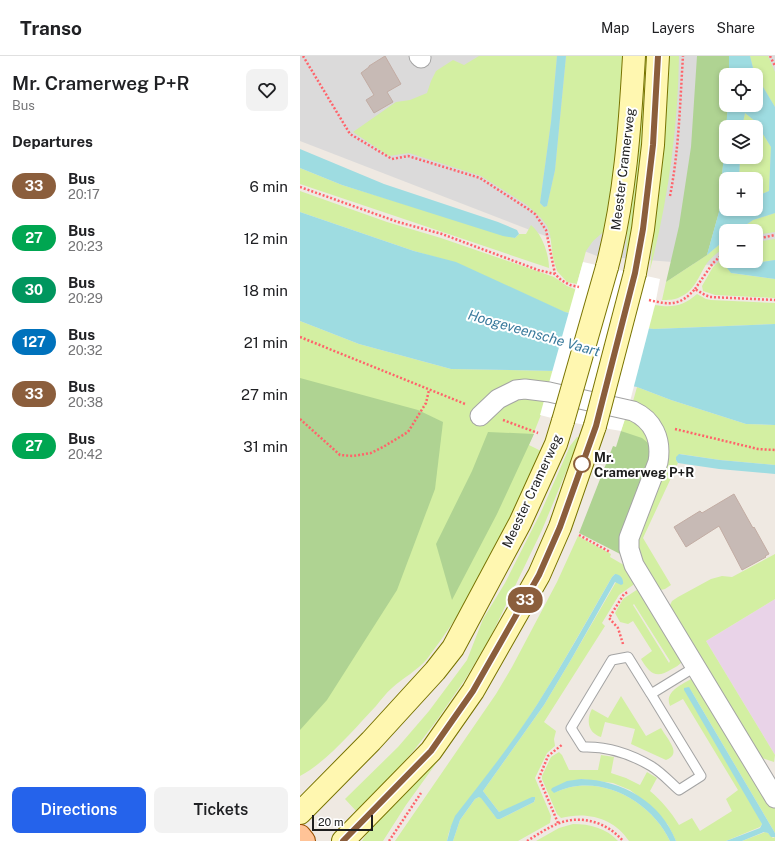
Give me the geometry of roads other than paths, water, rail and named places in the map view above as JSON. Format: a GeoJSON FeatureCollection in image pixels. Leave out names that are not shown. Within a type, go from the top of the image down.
{"type":"FeatureCollection","features":[{"type":"Feature","properties":{"kind":"main road","name":"Meester Cramerweg"},"geometry":{"type":"LineString","coordinates":[[300,813],[371,741],[453,648],[520,524],[556,444],[615,238],[626,171],[634,56]]}},
{"type":"Feature","properties":{"kind":"main road","name":"Meester Cramerweg"},"geometry":{"type":"LineString","coordinates":[[343,841],[431,751],[473,691],[539,575],[560,527],[596,426],[635,273],[643,229],[653,145],[658,56]]}},
{"type":"Feature","properties":{"kind":"main road"},"geometry":{"type":"LineString","coordinates":[[300,836],[304,841]]}},
{"type":"Feature","properties":{"kind":"street"},"geometry":{"type":"LineString","coordinates":[[482,414],[498,399],[516,390],[525,389],[549,392],[632,411],[640,414],[651,424],[658,440],[659,455],[658,462],[629,538],[629,549],[634,565],[775,798]]}},
{"type":"Feature","properties":{"kind":"lane"},"geometry":{"type":"LineString","coordinates":[[628,657],[651,694],[701,776],[679,790],[652,766],[622,752],[600,746],[582,747],[571,728],[612,660],[628,657]]}},
{"type":"Feature","properties":{"kind":"lane"},"geometry":{"type":"LineString","coordinates":[[651,694],[695,667]]}},
{"type":"Feature","properties":{"kind":"water"},"geometry":{"type":"Polygon","coordinates":[[[557,56],[566,56],[555,170],[547,206],[544,207],[540,203],[551,122],[557,56]]]}},
{"type":"Feature","properties":{"kind":"water"},"geometry":{"type":"Polygon","coordinates":[[[729,56],[750,56],[753,68],[729,68],[729,56]]]}},
{"type":"Feature","properties":{"kind":"water"},"geometry":{"type":"Polygon","coordinates":[[[763,87],[775,107],[775,213],[753,220],[747,224],[719,224],[719,245],[707,255],[719,212],[719,216],[763,216],[763,194],[769,191],[771,147],[763,134],[763,120],[754,120],[745,113],[744,120],[727,120],[727,112],[763,112],[763,87]]]}},
{"type":"Feature","properties":{"kind":"water"},"geometry":{"type":"Polygon","coordinates":[[[300,149],[384,184],[498,222],[517,230],[519,234],[515,238],[503,236],[342,185],[300,168],[300,149]]]}},
{"type":"Feature","properties":{"kind":"water"},"geometry":{"type":"Polygon","coordinates":[[[723,164],[740,164],[739,172],[722,172],[723,164]]]}},
{"type":"Feature","properties":{"kind":"water","name":"Hoogeveensche Vaart"},"geometry":{"type":"Polygon","coordinates":[[[300,212],[414,251],[456,262],[565,312],[636,327],[654,329],[775,324],[775,425],[746,424],[671,400],[637,387],[556,371],[451,369],[359,344],[300,321],[300,212]]]}},
{"type":"Feature","properties":{"kind":"water"},"geometry":{"type":"Polygon","coordinates":[[[775,260],[775,279],[731,273],[727,268],[763,268],[763,262],[775,260]]]}},
{"type":"Feature","properties":{"kind":"water"},"geometry":{"type":"Polygon","coordinates":[[[679,454],[720,460],[775,465],[775,474],[719,469],[678,463],[676,457],[679,454]]]}},
{"type":"Feature","properties":{"kind":"water"},"geometry":{"type":"Polygon","coordinates":[[[615,574],[621,577],[623,584],[621,585],[615,582],[544,705],[483,791],[499,812],[532,797],[535,797],[534,802],[500,819],[497,819],[479,797],[475,799],[460,820],[453,841],[447,841],[455,816],[498,760],[538,703],[615,574]]]}},
{"type":"Feature","properties":{"kind":"water"},"geometry":{"type":"Polygon","coordinates":[[[689,687],[775,833],[775,837],[771,837],[768,833],[764,832],[742,841],[726,841],[760,828],[762,824],[684,690],[684,688],[689,687]]]}},
{"type":"Feature","properties":{"kind":"water"},"geometry":{"type":"Polygon","coordinates":[[[581,779],[596,780],[611,784],[638,796],[661,815],[676,841],[670,841],[661,826],[650,813],[621,793],[588,785],[571,787],[554,793],[551,790],[552,788],[567,781],[581,779]]]}},
{"type":"Feature","properties":{"kind":"place","name":"Mr. Cramerweg P+R"},"geometry":{"type":"Point","coordinates":[582,464]}}]}
